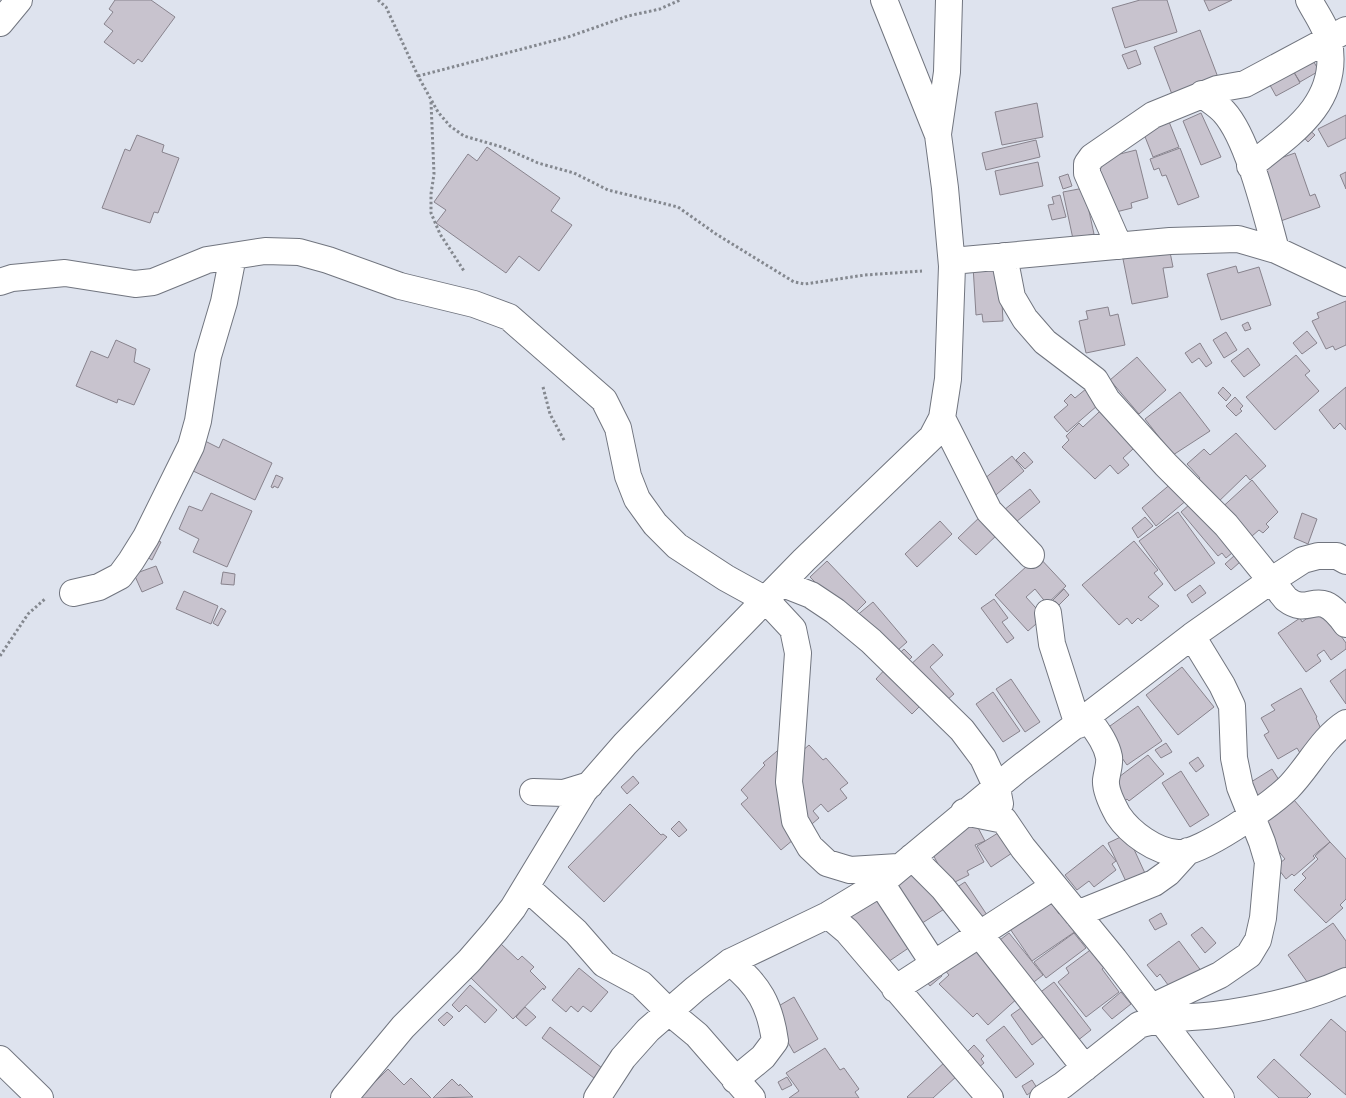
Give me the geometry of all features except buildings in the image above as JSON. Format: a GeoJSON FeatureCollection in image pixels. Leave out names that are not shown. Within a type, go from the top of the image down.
{"type":"FeatureCollection","features":[{"type":"Feature","properties":{"kind":"street"},"geometry":{"type":"LineString","coordinates":[[0,22],[19,0]]}},
{"type":"Feature","properties":{"kind":"street"},"geometry":{"type":"LineString","coordinates":[[344,1098],[403,1027],[469,961],[513,908],[558,830],[590,784],[625,744],[774,592],[932,437],[942,418],[948,379],[952,263],[946,188],[938,135],[884,0]]}},
{"type":"Feature","properties":{"kind":"street"},"geometry":{"type":"LineString","coordinates":[[938,135],[947,72],[949,0]]}},
{"type":"Feature","properties":{"kind":"street"},"geometry":{"type":"LineString","coordinates":[[1309,0],[1340,36]]}},
{"type":"Feature","properties":{"kind":"street"},"geometry":{"type":"LineString","coordinates":[[1119,246],[1087,173],[1087,164],[1092,157],[1153,115],[1202,94],[1245,84],[1340,36]]}},
{"type":"Feature","properties":{"kind":"street"},"geometry":{"type":"LineString","coordinates":[[1250,166],[1294,131],[1318,104],[1327,87],[1340,36]]}},
{"type":"Feature","properties":{"kind":"street"},"geometry":{"type":"LineString","coordinates":[[1202,94],[1223,111],[1234,126],[1250,166],[1276,250]]}},
{"type":"Feature","properties":{"kind":"street"},"geometry":{"type":"LineString","coordinates":[[952,263],[1004,256],[1170,241],[1238,239],[1276,250],[1346,283]]}},
{"type":"Feature","properties":{"kind":"street"},"geometry":{"type":"LineString","coordinates":[[0,282],[12,278],[65,273],[135,284],[153,282],[207,260],[265,251],[299,252],[328,260],[400,286],[474,304],[509,318],[604,400],[618,428],[628,476],[637,499],[655,524],[677,546],[726,578],[774,592],[811,595],[835,611],[871,641],[962,730],[983,758],[997,788],[1004,820],[1054,886],[1157,1014],[1220,1098]]}},
{"type":"Feature","properties":{"kind":"street"},"geometry":{"type":"LineString","coordinates":[[73,593],[99,587],[120,576],[146,537],[191,446],[198,421],[208,356],[224,302],[233,256]]}},
{"type":"Feature","properties":{"kind":"street"},"geometry":{"type":"LineString","coordinates":[[1004,256],[1012,297],[1024,319],[1045,342],[1096,380],[1107,400],[1166,465],[1226,525],[1270,582],[1293,604],[1301,606],[1325,603],[1332,607],[1346,624]]}},
{"type":"Feature","properties":{"kind":"street"},"geometry":{"type":"LineString","coordinates":[[942,418],[989,511],[1031,555]]}},
{"type":"Feature","properties":{"kind":"street"},"geometry":{"type":"LineString","coordinates":[[597,1098],[623,1058],[668,1011],[730,962],[828,915],[897,869],[1017,770],[1192,636],[1303,560],[1318,556],[1337,556],[1346,560]]}},
{"type":"Feature","properties":{"kind":"street"},"geometry":{"type":"LineString","coordinates":[[774,592],[793,629],[798,653],[789,782],[795,821],[810,847],[827,863],[850,870],[897,869],[943,888],[1085,1068]]}},
{"type":"Feature","properties":{"kind":"street"},"geometry":{"type":"LineString","coordinates":[[1048,613],[1052,644],[1082,721],[1106,747],[1109,760],[1107,788],[1118,814],[1127,827],[1140,837],[1165,850],[1178,853],[1188,851],[1253,817],[1289,787],[1331,736],[1346,723]]}},
{"type":"Feature","properties":{"kind":"street"},"geometry":{"type":"LineString","coordinates":[[1043,1098],[1085,1068],[1139,1025],[1150,1021],[1157,1014],[1232,968],[1249,955],[1258,940],[1268,862],[1253,817],[1240,787],[1234,758],[1232,706],[1222,685],[1192,636]]}},
{"type":"Feature","properties":{"kind":"street"},"geometry":{"type":"LineString","coordinates":[[533,792],[564,793],[590,784]]}},
{"type":"Feature","properties":{"kind":"street"},"geometry":{"type":"LineString","coordinates":[[964,812],[1004,820]]}},
{"type":"Feature","properties":{"kind":"street"},"geometry":{"type":"LineString","coordinates":[[1077,914],[1154,883],[1168,874],[1188,851]]}},
{"type":"Feature","properties":{"kind":"street"},"geometry":{"type":"LineString","coordinates":[[897,869],[934,964]]}},
{"type":"Feature","properties":{"kind":"street"},"geometry":{"type":"LineString","coordinates":[[895,989],[1054,886]]}},
{"type":"Feature","properties":{"kind":"street"},"geometry":{"type":"LineString","coordinates":[[526,887],[576,932],[604,964],[641,984],[668,1011],[697,1035],[743,1089],[775,1041],[767,1007],[758,988],[730,962]]}},
{"type":"Feature","properties":{"kind":"street"},"geometry":{"type":"LineString","coordinates":[[828,915],[847,931],[990,1098]]}},
{"type":"Feature","properties":{"kind":"street"},"geometry":{"type":"LineString","coordinates":[[1157,1014],[1255,1008],[1313,994],[1346,981]]}},
{"type":"Feature","properties":{"kind":"street"},"geometry":{"type":"LineString","coordinates":[[0,1060],[40,1098]]}},
{"type":"Feature","properties":{"kind":"path"},"geometry":{"type":"LineString","coordinates":[[378,0],[386,7],[418,76],[438,112],[450,126],[464,136],[502,147],[538,162],[574,172],[608,190],[678,207],[724,239],[794,282],[805,284],[865,275],[914,272],[952,263]]}},
{"type":"Feature","properties":{"kind":"path"},"geometry":{"type":"LineString","coordinates":[[418,76],[568,37],[628,16],[660,9],[680,0]]}},
{"type":"Feature","properties":{"kind":"path"},"geometry":{"type":"LineString","coordinates":[[0,656],[28,614],[40,602],[50,594],[73,593]]}}]}
